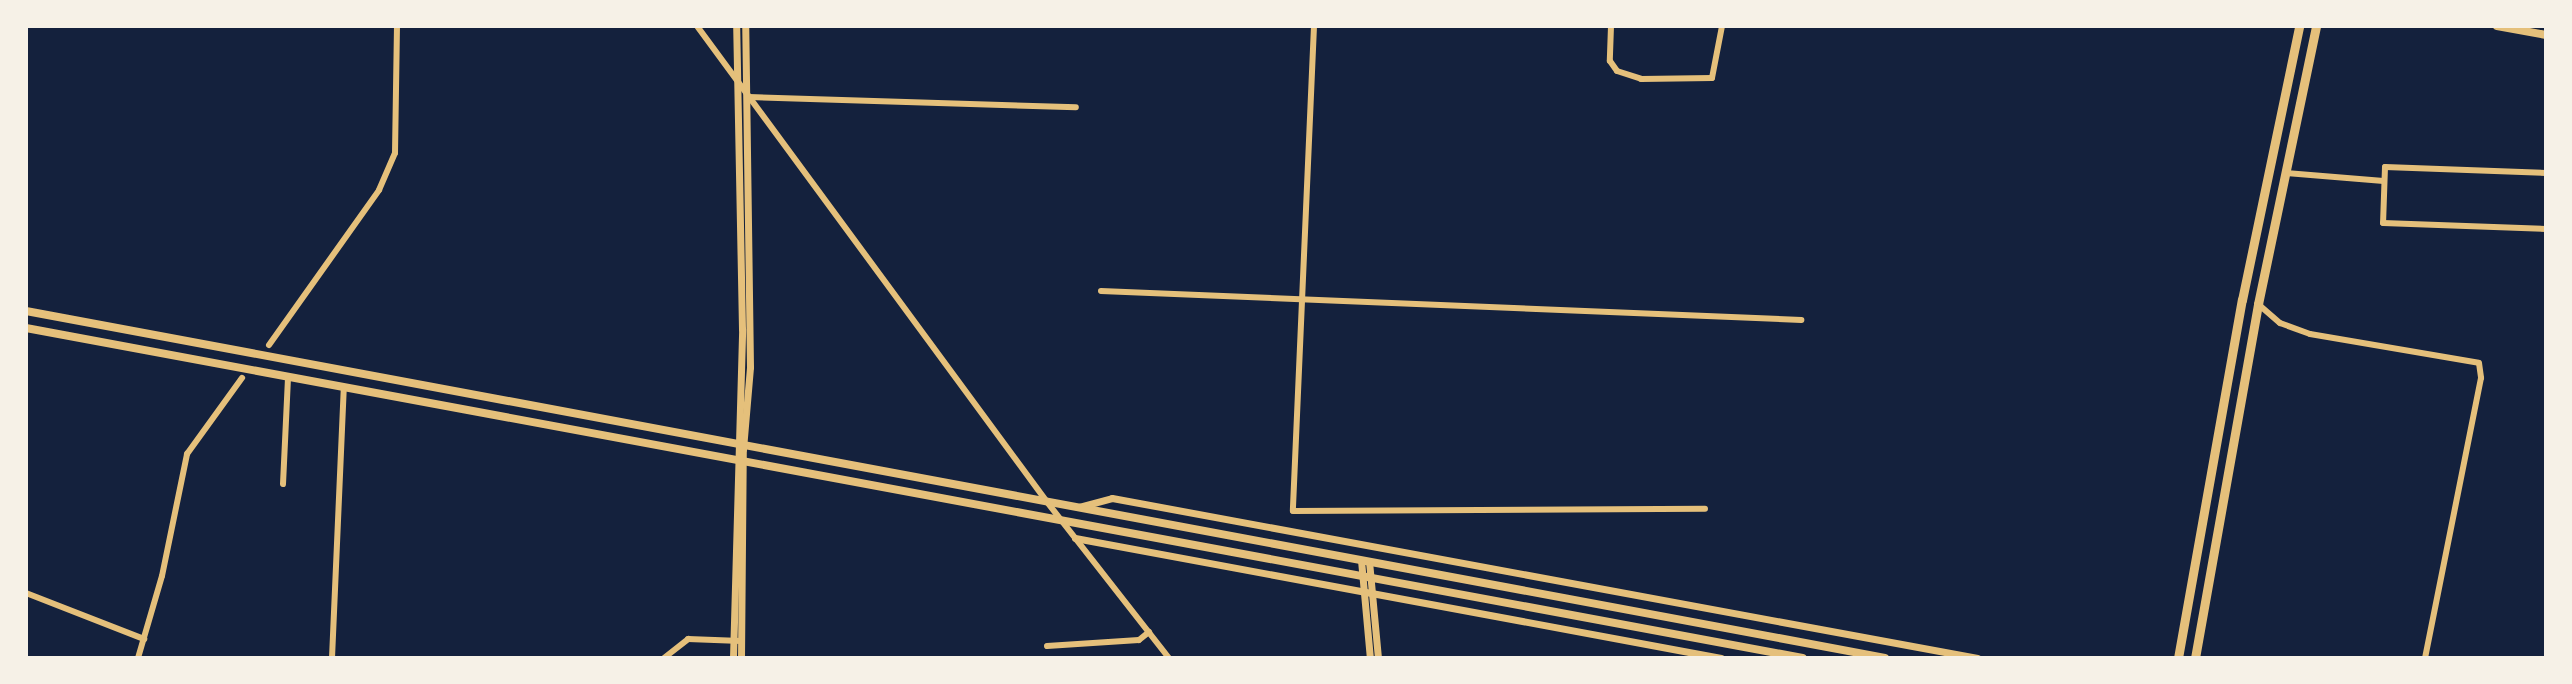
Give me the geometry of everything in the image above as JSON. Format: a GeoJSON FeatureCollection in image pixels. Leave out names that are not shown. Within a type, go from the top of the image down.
{"type":"FeatureCollection","features":[{"type":"Feature","properties":{"kind":"main road"},"geometry":{"type":"LineString","coordinates":[[2178,658],[2242,300],[2299,26]]}},
{"type":"Feature","properties":{"kind":"main road"},"geometry":{"type":"LineString","coordinates":[[2195,658],[2258,304],[2316,26]]}},
{"type":"Feature","properties":{"kind":"main road"},"geometry":{"type":"LineString","coordinates":[[2497,26],[2546,35]]}},
{"type":"Feature","properties":{"kind":"main road"},"geometry":{"type":"LineString","coordinates":[[26,311],[1885,658]]}},
{"type":"Feature","properties":{"kind":"main road"},"geometry":{"type":"LineString","coordinates":[[26,328],[1803,658]]}},
{"type":"Feature","properties":{"kind":"street"},"geometry":{"type":"LineString","coordinates":[[269,345],[379,190],[395,153],[397,26]]}},
{"type":"Feature","properties":{"kind":"street"},"geometry":{"type":"LineString","coordinates":[[697,26],[1047,502],[1169,658]]}},
{"type":"Feature","properties":{"kind":"street"},"geometry":{"type":"LineString","coordinates":[[733,658],[737,641],[742,329],[736,26]]}},
{"type":"Feature","properties":{"kind":"street"},"geometry":{"type":"LineString","coordinates":[[739,443],[750,342],[745,26]]}},
{"type":"Feature","properties":{"kind":"street"},"geometry":{"type":"LineString","coordinates":[[1314,26],[1293,511],[1705,509]]}},
{"type":"Feature","properties":{"kind":"street"},"geometry":{"type":"LineString","coordinates":[[1611,26],[1610,61],[1617,71],[1641,79],[1712,78],[1722,26]]}},
{"type":"Feature","properties":{"kind":"street"},"geometry":{"type":"LineString","coordinates":[[747,95],[1076,107]]}},
{"type":"Feature","properties":{"kind":"street"},"geometry":{"type":"LineString","coordinates":[[2546,173],[2385,167],[2383,223],[2546,229]]}},
{"type":"Feature","properties":{"kind":"street"},"geometry":{"type":"LineString","coordinates":[[2286,173],[2384,181]]}},
{"type":"Feature","properties":{"kind":"street"},"geometry":{"type":"LineString","coordinates":[[1101,291],[1801,320]]}},
{"type":"Feature","properties":{"kind":"street"},"geometry":{"type":"LineString","coordinates":[[2258,304],[2280,323],[2310,334],[2479,363],[2481,378],[2425,658]]}},
{"type":"Feature","properties":{"kind":"street"},"geometry":{"type":"LineString","coordinates":[[283,484],[288,377]]}},
{"type":"Feature","properties":{"kind":"street"},"geometry":{"type":"LineString","coordinates":[[138,658],[187,454],[242,378]]}},
{"type":"Feature","properties":{"kind":"street"},"geometry":{"type":"LineString","coordinates":[[332,658],[344,387]]}},
{"type":"Feature","properties":{"kind":"street"},"geometry":{"type":"LineString","coordinates":[[1077,507],[1112,498],[1977,658]]}},
{"type":"Feature","properties":{"kind":"street"},"geometry":{"type":"LineString","coordinates":[[1075,538],[1721,658]]}},
{"type":"Feature","properties":{"kind":"street"},"geometry":{"type":"LineString","coordinates":[[1365,561],[1378,658]]}},
{"type":"Feature","properties":{"kind":"street"},"geometry":{"type":"LineString","coordinates":[[26,593],[144,639]]}},
{"type":"Feature","properties":{"kind":"street"},"geometry":{"type":"LineString","coordinates":[[1368,593],[1370,658]]}},
{"type":"Feature","properties":{"kind":"street"},"geometry":{"type":"LineString","coordinates":[[1047,646],[1139,640],[1149,632]]}},
{"type":"Feature","properties":{"kind":"street"},"geometry":{"type":"LineString","coordinates":[[664,658],[688,639],[737,641]]}},
{"type":"Feature","properties":{"kind":"street"},"geometry":{"type":"LineString","coordinates":[[737,641],[741,658]]}}]}
